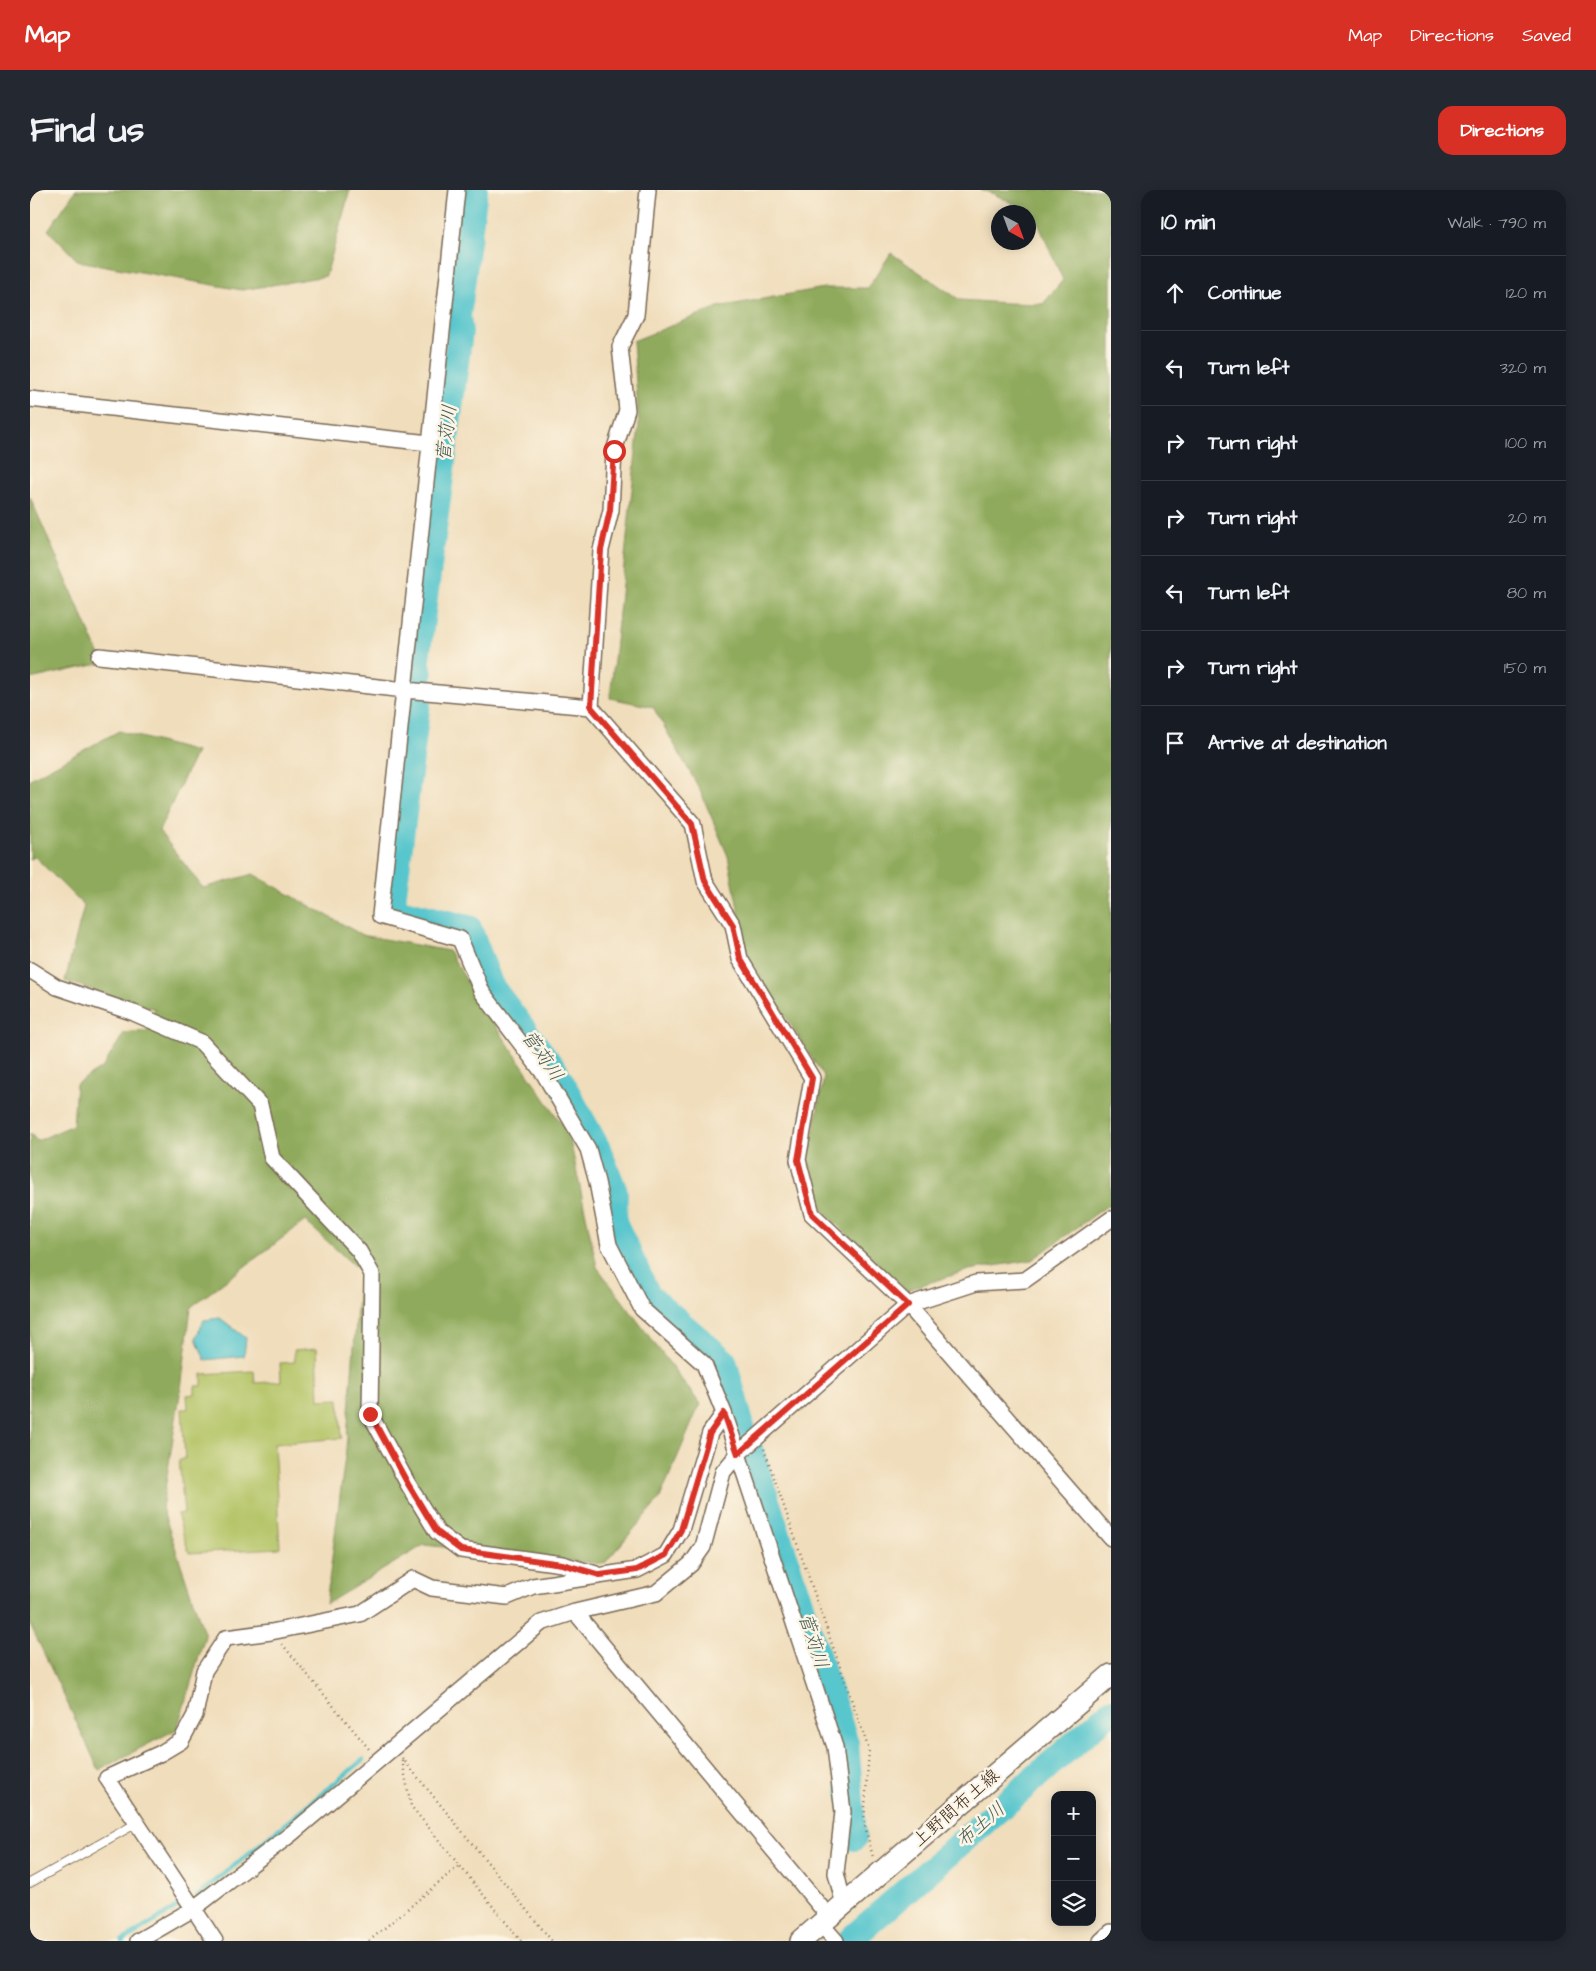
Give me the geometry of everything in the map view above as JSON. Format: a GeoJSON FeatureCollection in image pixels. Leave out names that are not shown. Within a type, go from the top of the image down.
{"type":"FeatureCollection","features":[{"type":"Feature","properties":{"kind":"main road","name":"上野間布土線"},"geometry":{"type":"LineString","coordinates":[[801,1941],[1111,1675]]}},
{"type":"Feature","properties":{"kind":"street"},"geometry":{"type":"LineString","coordinates":[[457,190],[380,916],[460,938],[482,992],[544,1074],[588,1149],[597,1182],[609,1246],[642,1309],[704,1364],[724,1413],[835,1747],[843,1812],[831,1915],[836,1941]]}},
{"type":"Feature","properties":{"kind":"street"},"geometry":{"type":"LineString","coordinates":[[591,707],[601,550],[610,510],[614,451],[627,410],[620,347],[636,315],[648,190]]}},
{"type":"Feature","properties":{"kind":"street"},"geometry":{"type":"LineString","coordinates":[[30,400],[429,443]]}},
{"type":"Feature","properties":{"kind":"street"},"geometry":{"type":"LineString","coordinates":[[99,656],[404,690],[591,707],[692,824],[705,881],[733,925],[740,958],[812,1078],[798,1160],[812,1214],[908,1305],[1111,1538]]}},
{"type":"Feature","properties":{"kind":"street"},"geometry":{"type":"LineString","coordinates":[[30,970],[56,986],[134,1013],[202,1042],[260,1105],[272,1158],[359,1251],[372,1274],[370,1414],[408,1484],[437,1532],[461,1550],[562,1564],[600,1575]]}},
{"type":"Feature","properties":{"kind":"street"},"geometry":{"type":"LineString","coordinates":[[138,1941],[193,1909],[291,1834],[378,1760],[397,1752],[541,1623],[575,1612],[656,1593],[691,1564],[702,1547],[723,1472],[738,1454],[908,1305],[976,1283],[1025,1280],[1111,1219]]}},
{"type":"Feature","properties":{"kind":"street"},"geometry":{"type":"LineString","coordinates":[[216,1941],[107,1778],[161,1753],[181,1741],[196,1716],[204,1671],[226,1638],[271,1632],[360,1614],[413,1579],[432,1588],[507,1597],[533,1586],[637,1570],[666,1555],[681,1530],[710,1433],[724,1413]]}},
{"type":"Feature","properties":{"kind":"street"},"geometry":{"type":"LineString","coordinates":[[575,1612],[831,1915]]}},
{"type":"Feature","properties":{"kind":"street"},"geometry":{"type":"LineString","coordinates":[[1101,1941],[1111,1932]]}},
{"type":"Feature","properties":{"kind":"lane"},"geometry":{"type":"LineString","coordinates":[[30,1883],[137,1823]]}},
{"type":"Feature","properties":{"kind":"path"},"geometry":{"type":"LineString","coordinates":[[759,1435],[869,1750],[864,1822],[878,1876]]}},
{"type":"Feature","properties":{"kind":"path"},"geometry":{"type":"LineString","coordinates":[[271,1632],[378,1760]]}},
{"type":"Feature","properties":{"kind":"path"},"geometry":{"type":"LineString","coordinates":[[397,1752],[411,1806],[522,1941]]}},
{"type":"Feature","properties":{"kind":"path"},"geometry":{"type":"LineString","coordinates":[[397,1752],[552,1941]]}},
{"type":"Feature","properties":{"kind":"path"},"geometry":{"type":"LineString","coordinates":[[368,1941],[460,1864]]}},
{"type":"Feature","properties":{"kind":"green space"},"geometry":{"type":"Polygon","coordinates":[[[76,190],[350,190],[326,276],[242,290],[78,261],[48,230],[76,190]]]}},
{"type":"Feature","properties":{"kind":"green space"},"geometry":{"type":"Polygon","coordinates":[[[981,190],[1111,190],[1111,1203],[1032,1260],[969,1270],[906,1290],[824,1212],[808,1160],[824,1077],[747,956],[728,856],[699,788],[653,707],[610,698],[639,424],[633,341],[718,307],[824,288],[868,288],[891,253],[960,300],[1043,304],[1063,280],[1036,219],[1036,205],[1016,205],[981,190]]]}},
{"type":"Feature","properties":{"kind":"green space"},"geometry":{"type":"Polygon","coordinates":[[[30,497],[103,663],[30,679],[30,497]]]}},
{"type":"Feature","properties":{"kind":"green space"},"geometry":{"type":"Polygon","coordinates":[[[119,731],[196,752],[159,831],[203,888],[253,874],[362,935],[449,951],[475,995],[569,1135],[597,1267],[700,1404],[659,1500],[604,1564],[424,1545],[326,1604],[346,1449],[360,1271],[305,1221],[191,1307],[182,1381],[162,1508],[205,1636],[177,1729],[99,1770],[30,1624],[30,1133],[37,1141],[73,1125],[76,1084],[103,1067],[124,1033],[149,1030],[155,1009],[65,981],[84,906],[35,857],[30,859],[30,779],[119,731]]]}},
{"type":"Feature","properties":{"kind":"green space"},"geometry":{"type":"Polygon","coordinates":[[[317,1348],[319,1400],[339,1399],[342,1438],[274,1444],[280,1548],[189,1553],[177,1514],[184,1513],[179,1460],[185,1459],[182,1409],[188,1409],[187,1395],[195,1394],[195,1386],[202,1386],[202,1374],[254,1371],[255,1383],[281,1381],[280,1363],[295,1362],[294,1350],[317,1348]]]}},
{"type":"Feature","properties":{"kind":"water"},"geometry":{"type":"Polygon","coordinates":[[[220,1318],[246,1338],[244,1356],[205,1360],[196,1338],[204,1320],[220,1318]]]}},
{"type":"Feature","properties":{"kind":"waterway","name":"菅苅川"},"geometry":{"type":"LineString","coordinates":[[420,676],[417,658],[460,332],[458,316],[475,190]]}},
{"type":"Feature","properties":{"kind":"waterway","name":"菅苅川"},"geometry":{"type":"LineString","coordinates":[[418,702],[392,909],[469,928],[491,986],[556,1072],[598,1149],[615,1192],[614,1222],[648,1295],[724,1361],[743,1431]]}},
{"type":"Feature","properties":{"kind":"waterway","name":"菅苅川"},"geometry":{"type":"LineString","coordinates":[[750,1449],[846,1743],[854,1838]]}},
{"type":"Feature","properties":{"kind":"waterway","name":"布土川"},"geometry":{"type":"LineString","coordinates":[[851,1939],[1111,1711]]}},
{"type":"Feature","properties":{"kind":"waterway"},"geometry":{"type":"LineString","coordinates":[[197,1896],[363,1760]]}},
{"type":"Feature","properties":{"kind":"waterway"},"geometry":{"type":"LineString","coordinates":[[122,1941],[181,1905]]}},
{"type":"Feature","properties":{"kind":"route"},"geometry":{"type":"LineString","coordinates":[[370,1414],[408,1484],[437,1532],[461,1550],[562,1564],[600,1575],[637,1570],[666,1555],[681,1530],[710,1433],[724,1413],[738,1454],[908,1305],[812,1214],[798,1160],[812,1078],[740,958],[733,925],[705,881],[692,824],[591,707],[601,550],[610,510],[614,451]]}}]}
